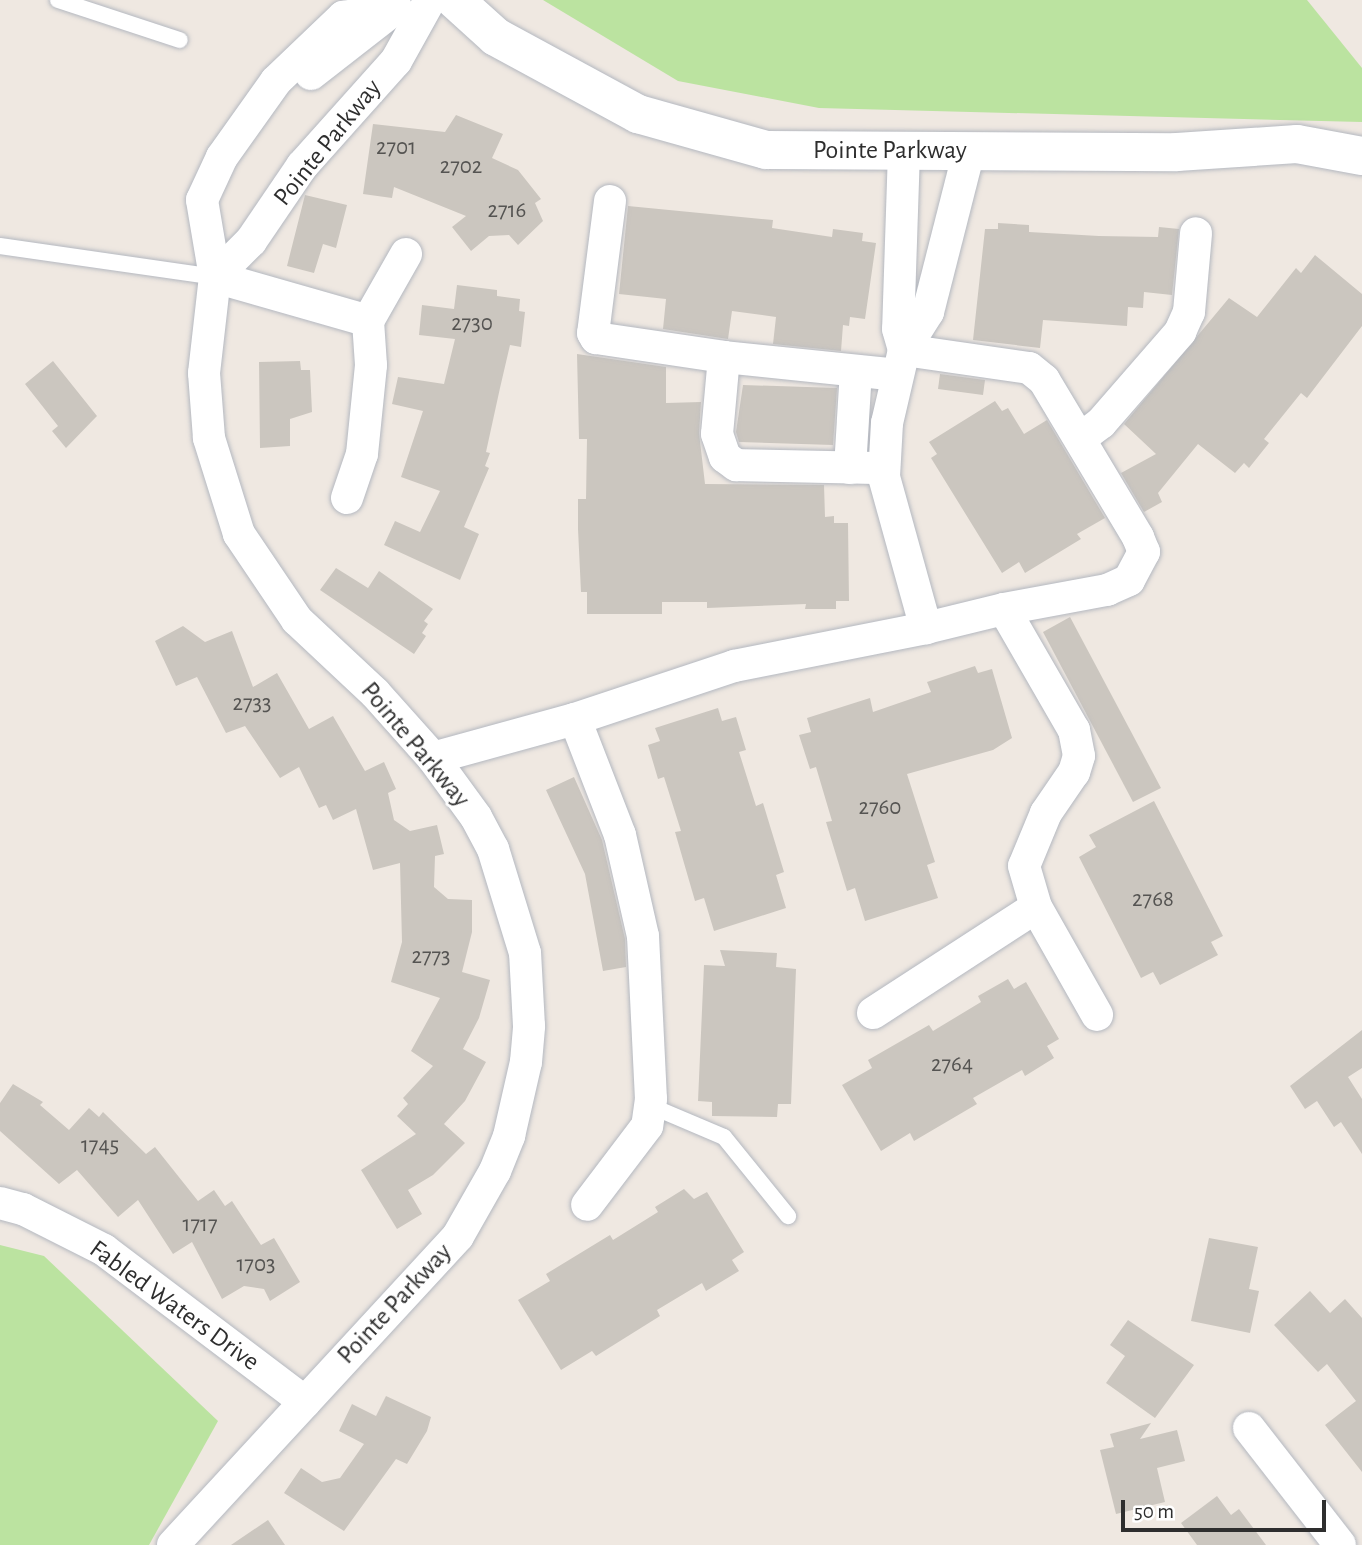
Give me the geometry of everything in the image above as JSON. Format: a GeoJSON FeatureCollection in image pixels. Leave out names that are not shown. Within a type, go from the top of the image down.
{"type":"FeatureCollection","features":[{"type":"Feature","properties":{"kind":"street","name":"Pointe Parkway"},"geometry":{"type":"LineString","coordinates":[[215,278],[251,242],[302,166],[396,61],[430,0]]}},
{"type":"Feature","properties":{"kind":"street","name":"Pointe Parkway"},"geometry":{"type":"LineString","coordinates":[[455,0],[496,37],[638,114],[766,150],[1177,152],[1297,144],[1362,156]]}},
{"type":"Feature","properties":{"kind":"street","name":"Pointe Parkway"},"geometry":{"type":"LineString","coordinates":[[173,1545],[458,1236],[495,1171],[519,1100],[529,1026],[517,918],[501,867],[476,817],[433,758],[375,693],[297,620],[239,534],[209,438],[204,373],[215,278],[202,200],[222,157],[325,60],[403,4]]}},
{"type":"Feature","properties":{"kind":"street"},"geometry":{"type":"LineString","coordinates":[[904,151],[898,329],[901,362],[884,468],[926,628]]}},
{"type":"Feature","properties":{"kind":"street"},"geometry":{"type":"LineString","coordinates":[[901,362],[919,333],[970,151]]}},
{"type":"Feature","properties":{"kind":"street"},"geometry":{"type":"LineString","coordinates":[[433,758],[575,719],[734,666],[1107,590],[1129,580],[1139,567],[1144,552],[1081,438],[1044,380],[1029,368],[901,362],[856,371],[724,357],[596,338],[593,333],[610,201]]}},
{"type":"Feature","properties":{"kind":"street"},"geometry":{"type":"LineString","coordinates":[[1081,438],[1101,423],[1180,332],[1189,312],[1196,233]]}},
{"type":"Feature","properties":{"kind":"street"},"geometry":{"type":"LineString","coordinates":[[346,499],[362,454],[371,365],[368,321],[405,254]]}},
{"type":"Feature","properties":{"kind":"street"},"geometry":{"type":"LineString","coordinates":[[900,266],[939,267]]}},
{"type":"Feature","properties":{"kind":"street"},"geometry":{"type":"LineString","coordinates":[[215,278],[368,321]]}},
{"type":"Feature","properties":{"kind":"street"},"geometry":{"type":"LineString","coordinates":[[724,357],[717,434],[725,457],[736,465],[884,468]]}},
{"type":"Feature","properties":{"kind":"street"},"geometry":{"type":"LineString","coordinates":[[850,468],[856,371]]}},
{"type":"Feature","properties":{"kind":"street"},"geometry":{"type":"LineString","coordinates":[[1004,609],[1074,730],[1079,756],[1074,772],[1045,813],[1024,866],[1036,907],[1097,1015]]}},
{"type":"Feature","properties":{"kind":"street"},"geometry":{"type":"LineString","coordinates":[[575,719],[620,835],[643,936],[651,1106],[648,1126],[587,1205]]}},
{"type":"Feature","properties":{"kind":"street"},"geometry":{"type":"LineString","coordinates":[[873,1013],[1036,907]]}},
{"type":"Feature","properties":{"kind":"street","name":"Fabled Waters Drive"},"geometry":{"type":"LineString","coordinates":[[0,1203],[23,1209],[104,1250],[305,1402]]}},
{"type":"Feature","properties":{"kind":"street"},"geometry":{"type":"LineString","coordinates":[[1249,1428],[1340,1545]]}},
{"type":"Feature","properties":{"kind":"lane"},"geometry":{"type":"LineString","coordinates":[[58,0],[180,40]]}},
{"type":"Feature","properties":{"kind":"lane"},"geometry":{"type":"LineString","coordinates":[[0,246],[215,278]]}},
{"type":"Feature","properties":{"kind":"lane"},"geometry":{"type":"LineString","coordinates":[[651,1106],[724,1137],[788,1216]]}},
{"type":"Feature","properties":{"kind":"green space"},"geometry":{"type":"Polygon","coordinates":[[[543,0],[1307,0],[1362,68],[1362,122],[819,108],[678,81],[543,0]]]}},
{"type":"Feature","properties":{"kind":"green space"},"geometry":{"type":"Polygon","coordinates":[[[0,1245],[44,1256],[218,1421],[149,1545],[0,1545],[0,1245]]]}},
{"type":"Feature","properties":{"kind":"building"},"geometry":{"type":"Polygon","coordinates":[[[456,115],[503,134],[492,158],[518,170],[541,199],[535,203],[543,221],[518,245],[509,235],[489,236],[471,251],[452,227],[466,216],[394,187],[392,198],[363,194],[373,124],[445,132],[456,115]]]}},
{"type":"Feature","properties":{"kind":"building"},"geometry":{"type":"Polygon","coordinates":[[[305,195],[347,205],[336,248],[323,244],[314,273],[287,266],[305,195]]]}},
{"type":"Feature","properties":{"kind":"building"},"geometry":{"type":"Polygon","coordinates":[[[628,206],[773,220],[772,228],[832,237],[833,229],[863,233],[862,241],[876,243],[865,319],[850,317],[849,326],[843,325],[841,351],[773,344],[776,317],[732,311],[728,339],[663,329],[666,299],[619,294],[628,206]]]}},
{"type":"Feature","properties":{"kind":"building"},"geometry":{"type":"Polygon","coordinates":[[[998,223],[1029,225],[1029,232],[1099,236],[1158,237],[1159,227],[1179,229],[1172,295],[1144,292],[1143,308],[1128,307],[1127,326],[1043,320],[1040,348],[973,340],[985,229],[998,229],[998,223]]]}},
{"type":"Feature","properties":{"kind":"building"},"geometry":{"type":"Polygon","coordinates":[[[1315,255],[1362,294],[1362,326],[1307,398],[1301,393],[1264,439],[1269,443],[1249,468],[1244,463],[1235,473],[1198,444],[1158,493],[1162,502],[1144,512],[1121,473],[1156,454],[1124,424],[1229,298],[1257,317],[1296,268],[1301,273],[1315,255]]]}},
{"type":"Feature","properties":{"kind":"building"},"geometry":{"type":"Polygon","coordinates":[[[457,285],[497,290],[497,296],[520,299],[519,311],[525,312],[521,347],[510,345],[500,388],[486,452],[490,453],[485,466],[489,468],[464,527],[479,534],[460,580],[384,545],[395,521],[420,532],[440,491],[401,477],[423,411],[392,404],[398,377],[444,384],[455,339],[419,335],[422,305],[454,309],[457,285]]]}},
{"type":"Feature","properties":{"kind":"building"},"geometry":{"type":"Polygon","coordinates":[[[577,354],[666,367],[666,403],[701,402],[699,433],[705,484],[824,485],[825,517],[834,516],[834,523],[848,523],[849,601],[836,601],[836,609],[805,609],[806,604],[707,608],[707,602],[662,602],[662,614],[587,614],[587,592],[581,592],[578,499],[586,499],[587,439],[579,439],[577,354]]]}},
{"type":"Feature","properties":{"kind":"building"},"geometry":{"type":"Polygon","coordinates":[[[53,361],[97,416],[66,448],[52,431],[58,426],[25,384],[53,361]]]}},
{"type":"Feature","properties":{"kind":"building"},"geometry":{"type":"Polygon","coordinates":[[[300,361],[301,370],[310,370],[312,412],[290,419],[290,446],[260,448],[259,362],[300,361]]]}},
{"type":"Feature","properties":{"kind":"building"},"geometry":{"type":"Polygon","coordinates":[[[940,374],[985,380],[983,395],[938,389],[940,374]]]}},
{"type":"Feature","properties":{"kind":"building"},"geometry":{"type":"Polygon","coordinates":[[[743,385],[837,388],[833,445],[739,442],[736,432],[743,385]]]}},
{"type":"Feature","properties":{"kind":"building"},"geometry":{"type":"Polygon","coordinates":[[[995,401],[1002,411],[1008,408],[1024,434],[1047,420],[1105,518],[1077,534],[1081,539],[1025,573],[1019,562],[1002,573],[931,458],[937,454],[929,442],[995,401]]]}},
{"type":"Feature","properties":{"kind":"building"},"geometry":{"type":"Polygon","coordinates":[[[336,568],[368,588],[379,571],[433,609],[424,621],[428,624],[422,633],[426,636],[414,654],[320,590],[336,568]]]}},
{"type":"Feature","properties":{"kind":"building"},"geometry":{"type":"Polygon","coordinates":[[[1070,617],[1161,788],[1133,802],[1043,632],[1070,617]]]}},
{"type":"Feature","properties":{"kind":"building"},"geometry":{"type":"Polygon","coordinates":[[[183,626],[205,642],[232,631],[253,687],[277,673],[309,729],[333,716],[365,771],[384,762],[396,789],[388,793],[394,820],[410,831],[437,825],[444,854],[435,856],[434,887],[448,899],[472,900],[472,932],[462,972],[490,980],[479,1018],[463,1049],[486,1062],[465,1101],[444,1124],[465,1143],[433,1175],[408,1190],[422,1214],[397,1229],[361,1170],[416,1134],[397,1116],[408,1104],[403,1098],[433,1066],[411,1051],[440,998],[391,982],[402,942],[400,863],[373,870],[356,809],[333,820],[326,805],[319,808],[299,767],[280,778],[245,726],[226,733],[197,677],[176,686],[155,641],[183,626]]]}},
{"type":"Feature","properties":{"kind":"building"},"geometry":{"type":"Polygon","coordinates":[[[975,666],[978,673],[992,669],[1012,738],[993,750],[907,774],[935,862],[927,865],[938,898],[865,921],[855,888],[847,891],[826,822],[832,821],[816,767],[810,769],[799,735],[811,732],[807,718],[870,698],[873,712],[931,692],[927,682],[975,666]]]}},
{"type":"Feature","properties":{"kind":"building"},"geometry":{"type":"Polygon","coordinates":[[[718,708],[722,721],[736,717],[746,750],[739,752],[756,806],[763,803],[784,872],[776,875],[786,908],[714,931],[704,898],[695,901],[675,832],[681,831],[664,777],[658,779],[648,745],[660,741],[655,728],[718,708]]]}},
{"type":"Feature","properties":{"kind":"building"},"geometry":{"type":"Polygon","coordinates":[[[574,777],[602,840],[625,939],[626,967],[603,971],[585,874],[546,790],[574,777]]]}},
{"type":"Feature","properties":{"kind":"building"},"geometry":{"type":"Polygon","coordinates":[[[1154,801],[1223,936],[1211,942],[1218,955],[1160,985],[1153,972],[1141,978],[1079,857],[1096,847],[1089,835],[1154,801]]]}},
{"type":"Feature","properties":{"kind":"building"},"geometry":{"type":"Polygon","coordinates":[[[720,950],[777,953],[776,967],[796,969],[791,1104],[778,1104],[777,1117],[712,1116],[712,1102],[698,1101],[704,965],[725,966],[720,950]]]}},
{"type":"Feature","properties":{"kind":"building"},"geometry":{"type":"Polygon","coordinates":[[[1008,979],[1014,989],[1026,982],[1059,1039],[1047,1046],[1054,1058],[1025,1076],[1022,1070],[973,1098],[977,1104],[914,1141],[910,1133],[881,1151],[842,1085],[872,1068],[868,1060],[929,1025],[933,1031],[981,1002],[978,996],[1008,979]]]}},
{"type":"Feature","properties":{"kind":"building"},"geometry":{"type":"Polygon","coordinates":[[[1362,1030],[1362,1068],[1348,1077],[1362,1099],[1362,1154],[1341,1122],[1334,1127],[1317,1101],[1305,1109],[1290,1086],[1362,1030]]]}},
{"type":"Feature","properties":{"kind":"building"},"geometry":{"type":"Polygon","coordinates":[[[13,1084],[43,1102],[40,1105],[69,1130],[89,1108],[99,1117],[103,1112],[146,1154],[155,1147],[198,1201],[214,1190],[225,1206],[232,1201],[261,1245],[274,1238],[300,1282],[270,1301],[264,1289],[244,1286],[222,1299],[192,1242],[173,1254],[138,1200],[118,1217],[77,1170],[59,1184],[0,1131],[0,1103],[13,1084]]]}},
{"type":"Feature","properties":{"kind":"building"},"geometry":{"type":"Polygon","coordinates":[[[684,1189],[694,1199],[707,1192],[744,1252],[732,1260],[739,1271],[706,1291],[702,1283],[657,1310],[660,1316],[596,1356],[592,1351],[561,1370],[518,1300],[550,1281],[546,1274],[610,1235],[613,1240],[658,1212],[655,1207],[684,1189]]]}},
{"type":"Feature","properties":{"kind":"building"},"geometry":{"type":"Polygon","coordinates":[[[1209,1238],[1258,1247],[1249,1289],[1259,1291],[1250,1333],[1191,1321],[1209,1238]]]}},
{"type":"Feature","properties":{"kind":"building"},"geometry":{"type":"Polygon","coordinates":[[[1310,1291],[1330,1313],[1345,1299],[1362,1318],[1362,1472],[1325,1425],[1356,1401],[1327,1364],[1318,1372],[1274,1325],[1310,1291]]]}},
{"type":"Feature","properties":{"kind":"building"},"geometry":{"type":"Polygon","coordinates":[[[1128,1320],[1194,1365],[1155,1418],[1106,1383],[1125,1356],[1110,1345],[1128,1320]]]}},
{"type":"Feature","properties":{"kind":"building"},"geometry":{"type":"Polygon","coordinates":[[[386,1396],[431,1417],[427,1431],[407,1464],[396,1459],[344,1531],[284,1493],[301,1468],[322,1482],[340,1478],[364,1444],[339,1431],[352,1404],[376,1416],[386,1396]]]}},
{"type":"Feature","properties":{"kind":"building"},"geometry":{"type":"Polygon","coordinates":[[[1151,1423],[1140,1439],[1177,1430],[1185,1461],[1157,1468],[1165,1502],[1116,1514],[1100,1450],[1114,1447],[1110,1434],[1151,1423]]]}},
{"type":"Feature","properties":{"kind":"building"},"geometry":{"type":"Polygon","coordinates":[[[1217,1496],[1231,1515],[1239,1509],[1266,1545],[1197,1545],[1181,1523],[1217,1496]]]}},
{"type":"Feature","properties":{"kind":"building"},"geometry":{"type":"Polygon","coordinates":[[[268,1520],[285,1545],[231,1545],[268,1520]]]}}]}
